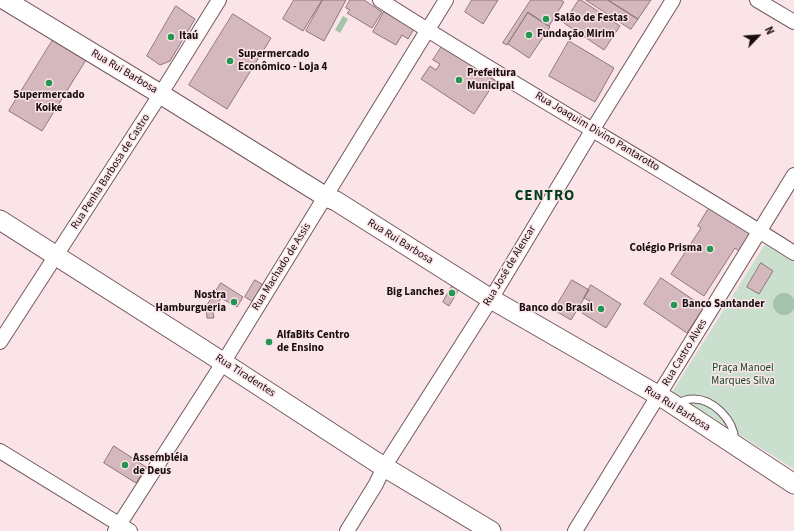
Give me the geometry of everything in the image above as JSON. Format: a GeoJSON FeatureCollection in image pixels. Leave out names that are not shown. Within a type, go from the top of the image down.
{"type":"FeatureCollection","features":[{"type":"Feature","properties":{"kind":"main road","name":"Rua Rui Barbosa"},"geometry":{"type":"LineString","coordinates":[[6,0],[336,202],[491,299],[666,401],[794,484]]}},
{"type":"Feature","properties":{"kind":"main road","name":"Rua Tiradentes"},"geometry":{"type":"LineString","coordinates":[[0,220],[57,255],[384,467],[491,531]]}},
{"type":"Feature","properties":{"kind":"street","name":"Rua Penha Barbosa de Castro"},"geometry":{"type":"LineString","coordinates":[[0,342],[160,95],[219,0]]}},
{"type":"Feature","properties":{"kind":"street","name":"Rua Joaquim Divino Pantarotto"},"geometry":{"type":"LineString","coordinates":[[380,0],[794,253]]}},
{"type":"Feature","properties":{"kind":"street","name":"Rua Machado de Assis"},"geometry":{"type":"LineString","coordinates":[[122,529],[446,0]]}},
{"type":"Feature","properties":{"kind":"street","name":"Rua José de Alencar"},"geometry":{"type":"LineString","coordinates":[[347,531],[376,484],[384,467],[491,299],[593,129],[673,0]]}},
{"type":"Feature","properties":{"kind":"street"},"geometry":{"type":"LineString","coordinates":[[757,0],[794,22]]}},
{"type":"Feature","properties":{"kind":"street","name":"Rua Castro Alves"},"geometry":{"type":"LineString","coordinates":[[575,531],[666,401],[759,231],[794,175]]}},
{"type":"Feature","properties":{"kind":"street"},"geometry":{"type":"LineString","coordinates":[[0,451],[122,529]]}},
{"type":"Feature","properties":{"kind":"green space","name":"Praça Manoel Marques Silva"},"geometry":{"type":"Polygon","coordinates":[[[767,241],[794,258],[794,469],[672,392],[767,241]]]}},
{"type":"Feature","properties":{"kind":"shaded area"},"geometry":{"type":"Polygon","coordinates":[[[343,16],[348,19],[340,33],[335,30],[343,16]]]}},
{"type":"Feature","properties":{"kind":"shaded area"},"geometry":{"type":"Polygon","coordinates":[[[784,293],[792,296],[795,304],[792,312],[784,315],[776,312],[773,304],[776,296],[784,293]]]}},
{"type":"Feature","properties":{"kind":"building"},"geometry":{"type":"Polygon","coordinates":[[[294,0],[322,0],[303,31],[283,19],[294,0]]]}},
{"type":"Feature","properties":{"kind":"building"},"geometry":{"type":"Polygon","coordinates":[[[323,0],[346,0],[324,41],[306,31],[323,0]]]}},
{"type":"Feature","properties":{"kind":"building"},"geometry":{"type":"Polygon","coordinates":[[[350,0],[364,0],[382,12],[372,28],[347,13],[350,10],[346,8],[350,0]]]}},
{"type":"Feature","properties":{"kind":"building"},"geometry":{"type":"Polygon","coordinates":[[[472,0],[498,0],[483,24],[465,12],[472,0]]]}},
{"type":"Feature","properties":{"kind":"building","name":"Salão de Festas"},"geometry":{"type":"Polygon","coordinates":[[[531,0],[561,0],[564,2],[549,26],[528,12],[507,45],[503,43],[531,0]]]}},
{"type":"Feature","properties":{"kind":"building"},"geometry":{"type":"Polygon","coordinates":[[[579,0],[620,26],[604,50],[564,23],[579,0]]]}},
{"type":"Feature","properties":{"kind":"building"},"geometry":{"type":"Polygon","coordinates":[[[586,0],[608,0],[638,19],[631,29],[586,0]]]}},
{"type":"Feature","properties":{"kind":"building"},"geometry":{"type":"Polygon","coordinates":[[[608,0],[651,0],[638,19],[608,0]]]}},
{"type":"Feature","properties":{"kind":"building","name":"Itaú"},"geometry":{"type":"Polygon","coordinates":[[[176,6],[195,19],[170,61],[160,65],[147,56],[176,6]]]}},
{"type":"Feature","properties":{"kind":"building"},"geometry":{"type":"Polygon","coordinates":[[[384,12],[414,29],[408,39],[402,35],[396,45],[373,32],[384,12]]]}},
{"type":"Feature","properties":{"kind":"building","name":"Fundação Mirim"},"geometry":{"type":"Polygon","coordinates":[[[528,13],[550,27],[529,58],[508,44],[528,13]]]}},
{"type":"Feature","properties":{"kind":"building","name":"Supermercado Econômico - Loja 4"},"geometry":{"type":"Polygon","coordinates":[[[233,14],[271,38],[227,109],[189,85],[233,14]]]}},
{"type":"Feature","properties":{"kind":"building","name":"Supermercado Koike"},"geometry":{"type":"Polygon","coordinates":[[[56,35],[89,55],[42,131],[9,111],[56,35]]]}},
{"type":"Feature","properties":{"kind":"building"},"geometry":{"type":"Polygon","coordinates":[[[569,41],[614,68],[595,102],[549,76],[569,41]]]}},
{"type":"Feature","properties":{"kind":"building","name":"Prefeitura Municipal"},"geometry":{"type":"Polygon","coordinates":[[[443,45],[496,80],[474,114],[421,79],[430,66],[436,70],[440,64],[433,60],[443,45]]]}},
{"type":"Feature","properties":{"kind":"building","name":"Colégio Prisma"},"geometry":{"type":"Polygon","coordinates":[[[711,205],[752,232],[739,251],[735,248],[704,296],[671,274],[701,228],[698,226],[711,205]]]}},
{"type":"Feature","properties":{"kind":"building"},"geometry":{"type":"Polygon","coordinates":[[[761,263],[773,271],[759,294],[747,287],[761,263]]]}},
{"type":"Feature","properties":{"kind":"building","name":"Banco Santander"},"geometry":{"type":"Polygon","coordinates":[[[661,278],[704,307],[687,333],[644,304],[661,278]]]}},
{"type":"Feature","properties":{"kind":"building"},"geometry":{"type":"Polygon","coordinates":[[[255,280],[265,286],[255,303],[245,297],[255,280]]]}},
{"type":"Feature","properties":{"kind":"building"},"geometry":{"type":"Polygon","coordinates":[[[572,280],[589,290],[571,320],[554,310],[572,280]]]}},
{"type":"Feature","properties":{"kind":"building","name":"Big Lanches"},"geometry":{"type":"Polygon","coordinates":[[[455,281],[462,284],[449,306],[443,302],[455,281]]]}},
{"type":"Feature","properties":{"kind":"building","name":"Nostra Hamburgueria"},"geometry":{"type":"Polygon","coordinates":[[[221,283],[243,297],[237,307],[221,298],[213,312],[214,318],[207,318],[206,307],[221,283]]]}},
{"type":"Feature","properties":{"kind":"building","name":"Banco do Brasil"},"geometry":{"type":"Polygon","coordinates":[[[591,285],[621,304],[606,328],[582,313],[590,301],[584,298],[591,285]]]}},
{"type":"Feature","properties":{"kind":"building","name":"Assembléia de Deus"},"geometry":{"type":"Polygon","coordinates":[[[114,446],[146,467],[136,483],[104,463],[114,446]]]}},
{"type":"Feature","properties":{"kind":"place","name":"Salão de Festas"},"geometry":{"type":"Point","coordinates":[546,19]}},
{"type":"Feature","properties":{"kind":"place","name":"Fundação Mirim"},"geometry":{"type":"Point","coordinates":[529,35]}},
{"type":"Feature","properties":{"kind":"place","name":"Itaú"},"geometry":{"type":"Point","coordinates":[171,37]}},
{"type":"Feature","properties":{"kind":"place","name":"Supermercado Econômico - Loja 4"},"geometry":{"type":"Point","coordinates":[230,61]}},
{"type":"Feature","properties":{"kind":"place","name":"Prefeitura Municipal"},"geometry":{"type":"Point","coordinates":[459,80]}},
{"type":"Feature","properties":{"kind":"place","name":"Supermercado Koike"},"geometry":{"type":"Point","coordinates":[49,83]}},
{"type":"Feature","properties":{"kind":"place","name":"Colégio Prisma"},"geometry":{"type":"Point","coordinates":[710,249]}},
{"type":"Feature","properties":{"kind":"place","name":"Big Lanches"},"geometry":{"type":"Point","coordinates":[452,293]}},
{"type":"Feature","properties":{"kind":"place","name":"Nostra Hamburgueria"},"geometry":{"type":"Point","coordinates":[234,302]}},
{"type":"Feature","properties":{"kind":"place","name":"Banco Santander"},"geometry":{"type":"Point","coordinates":[674,305]}},
{"type":"Feature","properties":{"kind":"place","name":"Banco do Brasil"},"geometry":{"type":"Point","coordinates":[601,309]}},
{"type":"Feature","properties":{"kind":"place","name":"AlfaBits Centro de Ensino"},"geometry":{"type":"Point","coordinates":[269,342]}},
{"type":"Feature","properties":{"kind":"place","name":"Assembléia de Deus"},"geometry":{"type":"Point","coordinates":[125,465]}},
{"type":"Feature","properties":{"kind":"district","name":"CENTRO"},"geometry":{"type":"Point","coordinates":[545,197]}}]}
